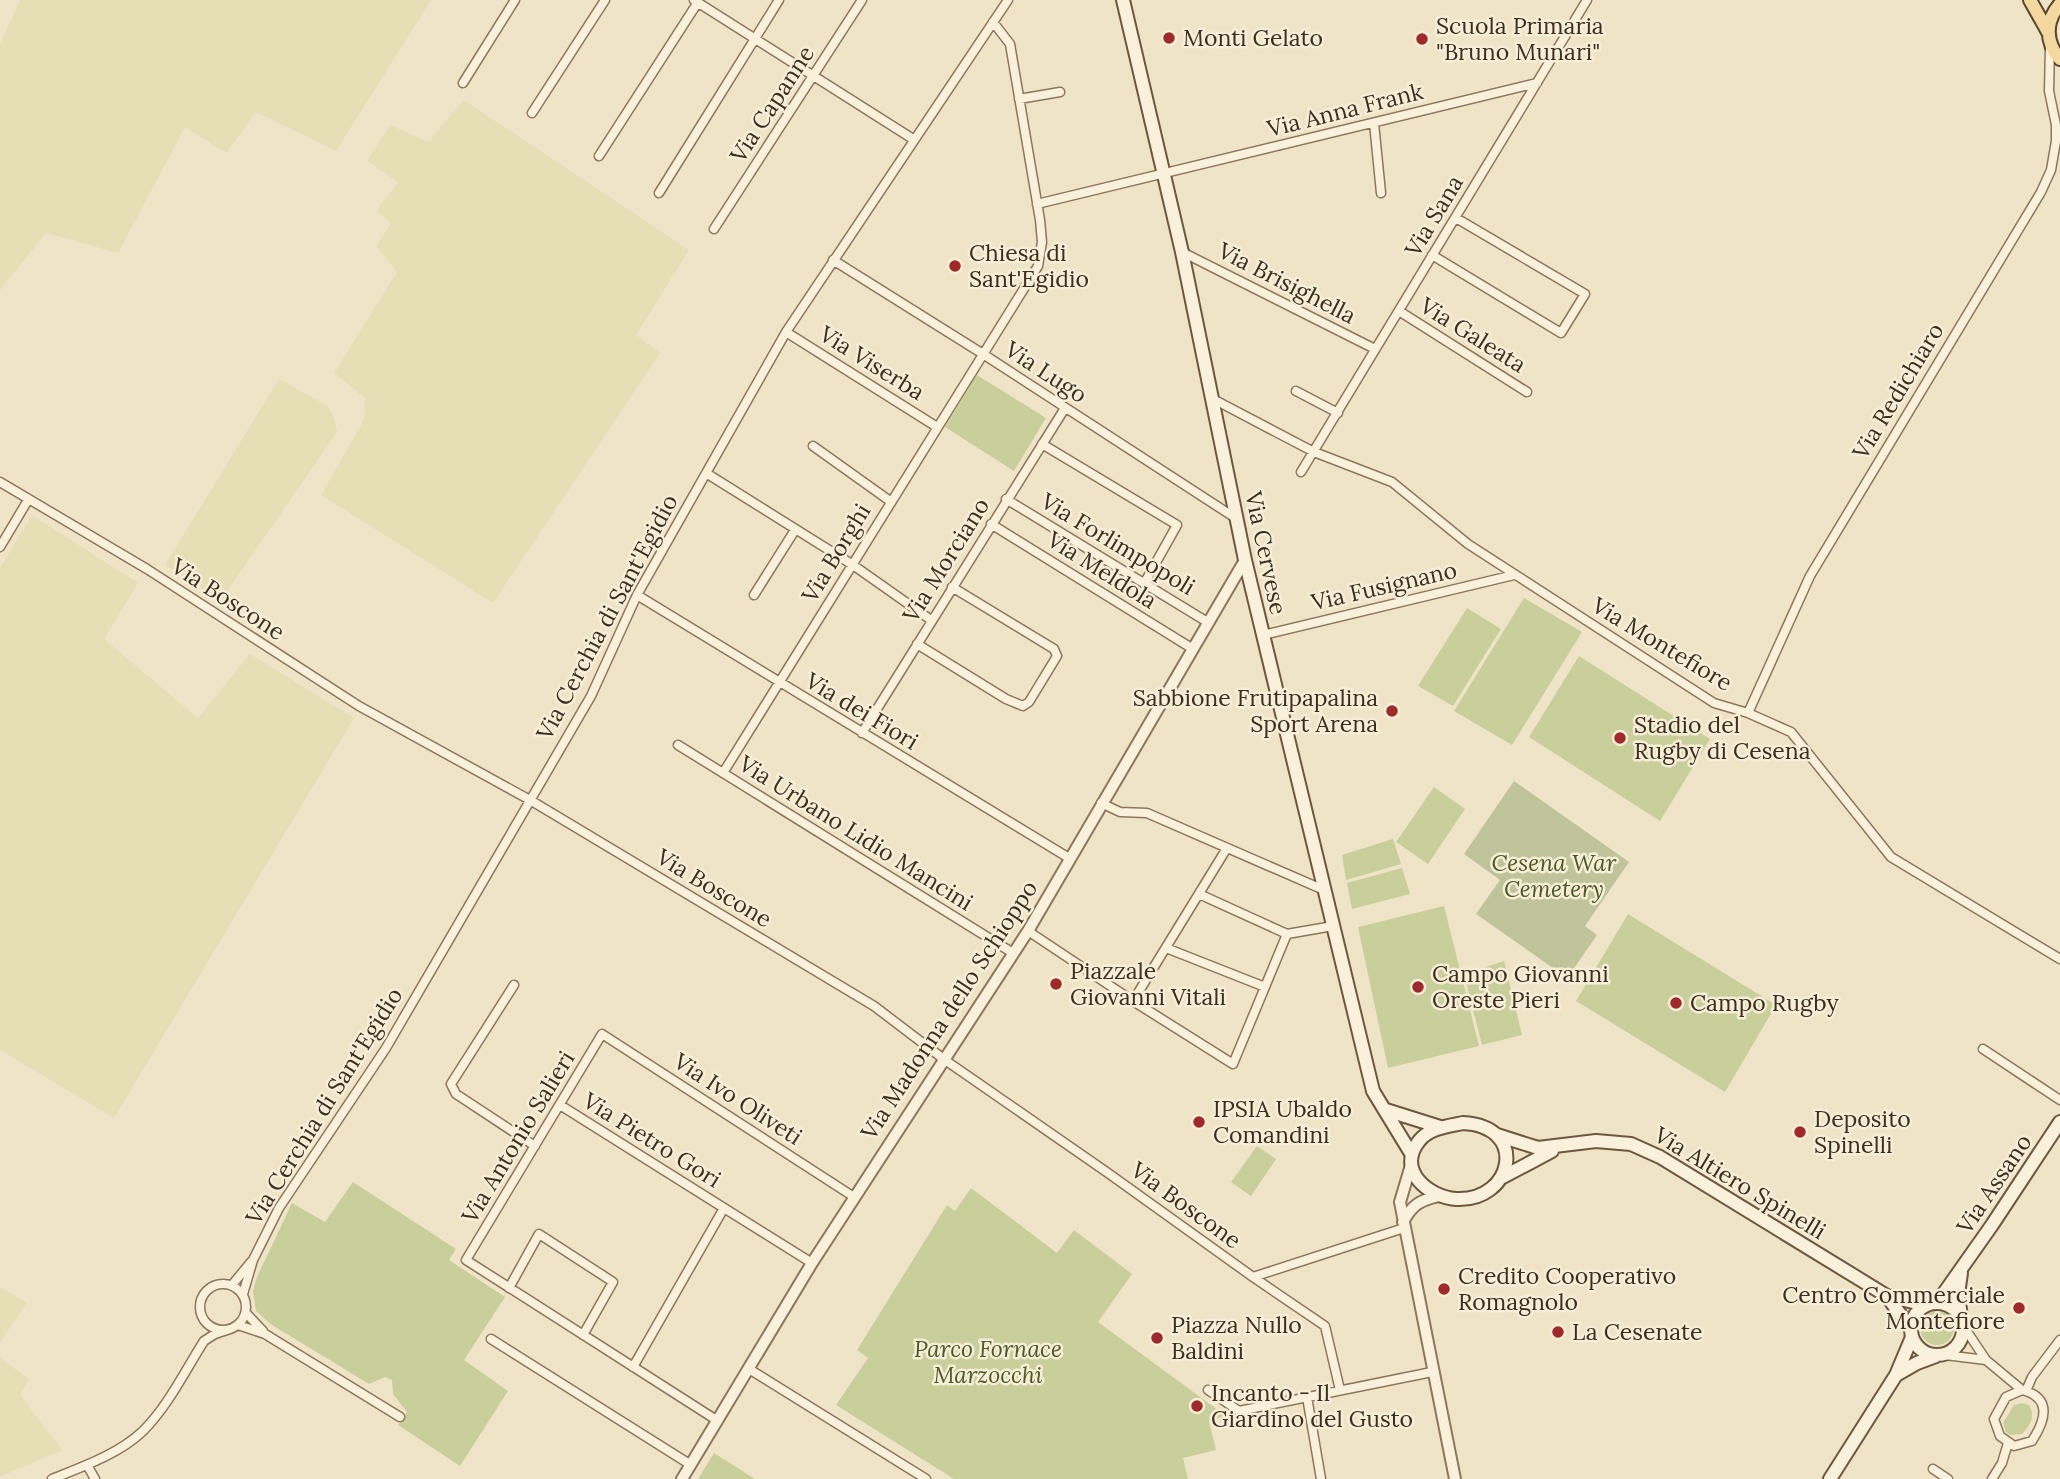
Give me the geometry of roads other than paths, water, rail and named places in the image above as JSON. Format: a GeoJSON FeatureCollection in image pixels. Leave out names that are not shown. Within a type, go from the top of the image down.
{"type":"FeatureCollection","features":[{"type":"Feature","properties":{"kind":"main road","name":"Via Cervese"},"geometry":{"type":"LineString","coordinates":[[1123,0],[1182,252],[1245,561],[1373,1091],[1412,1160]]}},
{"type":"Feature","properties":{"kind":"main road"},"geometry":{"type":"LineString","coordinates":[[2030,0],[2060,59]]}},
{"type":"Feature","properties":{"kind":"main road"},"geometry":{"type":"LineString","coordinates":[[2049,37],[2053,13],[2060,4]]}},
{"type":"Feature","properties":{"kind":"main road"},"geometry":{"type":"LineString","coordinates":[[1386,1110],[1440,1127],[1472,1124],[1497,1135],[1505,1146],[1508,1161],[1503,1177],[1496,1185],[1479,1195],[1459,1199],[1438,1196],[1419,1183],[1412,1160],[1419,1141],[1440,1127]]}},
{"type":"Feature","properties":{"kind":"main road","name":"Via Assano"},"geometry":{"type":"LineString","coordinates":[[1931,1304],[1962,1270],[2060,1122]]}},
{"type":"Feature","properties":{"kind":"main road","name":"Via Altiero Spinelli"},"geometry":{"type":"LineString","coordinates":[[1497,1135],[1538,1148],[1596,1141],[1631,1144],[1660,1157],[1887,1296],[1931,1304]]}},
{"type":"Feature","properties":{"kind":"main road","name":"Via Altiero Spinelli"},"geometry":{"type":"LineString","coordinates":[[1503,1177],[1561,1147]]}},
{"type":"Feature","properties":{"kind":"main road","name":"Via Assano"},"geometry":{"type":"LineString","coordinates":[[1962,1270],[1958,1294],[1962,1322]]}},
{"type":"Feature","properties":{"kind":"main road","name":"Via Altiero Spinelli"},"geometry":{"type":"LineString","coordinates":[[1887,1296],[1911,1332]]}},
{"type":"Feature","properties":{"kind":"main road"},"geometry":{"type":"LineString","coordinates":[[1830,1479],[1896,1375],[1915,1314],[1931,1304],[1951,1307],[1962,1322],[1961,1341],[1952,1352],[1917,1363],[1896,1375]]}},
{"type":"Feature","properties":{"kind":"main road"},"geometry":{"type":"LineString","coordinates":[[1911,1332],[1921,1350],[1941,1355]]}},
{"type":"Feature","properties":{"kind":"street"},"geometry":{"type":"LineString","coordinates":[[463,83],[515,0]]}},
{"type":"Feature","properties":{"kind":"street"},"geometry":{"type":"LineString","coordinates":[[532,113],[605,0]]}},
{"type":"Feature","properties":{"kind":"street"},"geometry":{"type":"LineString","coordinates":[[659,193],[779,0]]}},
{"type":"Feature","properties":{"kind":"street","name":"Via Capanne"},"geometry":{"type":"LineString","coordinates":[[714,229],[862,0]]}},
{"type":"Feature","properties":{"kind":"street","name":"Via Cerchia di Sant'Egidio"},"geometry":{"type":"LineString","coordinates":[[243,1294],[253,1260],[279,1208],[386,1048],[591,696],[637,595],[786,332],[1008,0]]}},
{"type":"Feature","properties":{"kind":"street","name":"Via Sana"},"geometry":{"type":"LineString","coordinates":[[1301,472],[1587,0]]}},
{"type":"Feature","properties":{"kind":"street"},"geometry":{"type":"LineString","coordinates":[[599,156],[696,1],[913,139]]}},
{"type":"Feature","properties":{"kind":"street","name":"Via Borghi"},"geometry":{"type":"LineString","coordinates":[[723,774],[1038,266],[1042,242],[1010,44],[993,22]]}},
{"type":"Feature","properties":{"kind":"street","name":"Via Redichiaro"},"geometry":{"type":"LineString","coordinates":[[1748,713],[1810,576],[2051,170],[2056,125],[2050,86],[2049,37]]}},
{"type":"Feature","properties":{"kind":"street"},"geometry":{"type":"LineString","coordinates":[[2050,86],[2054,75],[2060,71]]}},
{"type":"Feature","properties":{"kind":"street","name":"Via Anna Frank"},"geometry":{"type":"LineString","coordinates":[[1037,204],[1536,83]]}},
{"type":"Feature","properties":{"kind":"street"},"geometry":{"type":"LineString","coordinates":[[1019,99],[1060,92]]}},
{"type":"Feature","properties":{"kind":"street"},"geometry":{"type":"LineString","coordinates":[[1374,123],[1381,193]]}},
{"type":"Feature","properties":{"kind":"street"},"geometry":{"type":"LineString","coordinates":[[1432,255],[1561,333],[1567,324],[1585,294],[1456,218]]}},
{"type":"Feature","properties":{"kind":"street","name":"Via Brisighella"},"geometry":{"type":"LineString","coordinates":[[1182,252],[1375,349]]}},
{"type":"Feature","properties":{"kind":"street","name":"Via Lugo"},"geometry":{"type":"LineString","coordinates":[[833,260],[1237,519]]}},
{"type":"Feature","properties":{"kind":"street","name":"Via Galeata"},"geometry":{"type":"LineString","coordinates":[[1399,311],[1527,392]]}},
{"type":"Feature","properties":{"kind":"street","name":"Via Viserba"},"geometry":{"type":"LineString","coordinates":[[786,332],[937,427]]}},
{"type":"Feature","properties":{"kind":"street"},"geometry":{"type":"LineString","coordinates":[[1296,391],[1338,414]]}},
{"type":"Feature","properties":{"kind":"street","name":"Via Montefiore"},"geometry":{"type":"LineString","coordinates":[[1213,399],[1314,452],[1392,482],[1468,544],[1714,703],[1748,713],[1791,733],[1891,857],[2060,959]]}},
{"type":"Feature","properties":{"kind":"street","name":"Via Morciano"},"geometry":{"type":"LineString","coordinates":[[862,733],[1065,408]]}},
{"type":"Feature","properties":{"kind":"street"},"geometry":{"type":"LineString","coordinates":[[1042,443],[1177,525],[1145,582]]}},
{"type":"Feature","properties":{"kind":"street"},"geometry":{"type":"LineString","coordinates":[[813,446],[890,501]]}},
{"type":"Feature","properties":{"kind":"street"},"geometry":{"type":"LineString","coordinates":[[706,473],[853,565],[932,620]]}},
{"type":"Feature","properties":{"kind":"street","name":"Via Boscone"},"geometry":{"type":"LineString","coordinates":[[0,482],[147,569],[359,706],[530,800],[874,1006],[944,1060],[1253,1277],[1403,1225]]}},
{"type":"Feature","properties":{"kind":"street","name":"Via Forlimpopoli"},"geometry":{"type":"LineString","coordinates":[[1006,499],[1209,623]]}},
{"type":"Feature","properties":{"kind":"street"},"geometry":{"type":"LineString","coordinates":[[0,547],[28,500]]}},
{"type":"Feature","properties":{"kind":"street","name":"Via Meldola"},"geometry":{"type":"LineString","coordinates":[[991,524],[1192,649]]}},
{"type":"Feature","properties":{"kind":"street"},"geometry":{"type":"LineString","coordinates":[[754,595],[796,530]]}},
{"type":"Feature","properties":{"kind":"street","name":"Via Madonna dello Schioppo"},"geometry":{"type":"LineString","coordinates":[[682,1479],[812,1263],[1028,931],[1245,561]]}},
{"type":"Feature","properties":{"kind":"street","name":"Via Fusignano"},"geometry":{"type":"LineString","coordinates":[[1263,635],[1514,575]]}},
{"type":"Feature","properties":{"kind":"street"},"geometry":{"type":"LineString","coordinates":[[917,644],[1006,699],[1023,706],[1053,664],[1057,656],[1054,649],[952,587]]}},
{"type":"Feature","properties":{"kind":"street","name":"Via dei Fiori"},"geometry":{"type":"LineString","coordinates":[[637,595],[1069,858]]}},
{"type":"Feature","properties":{"kind":"street","name":"Via Urbano Lidio Mancini"},"geometry":{"type":"LineString","coordinates":[[678,744],[1013,953]]}},
{"type":"Feature","properties":{"kind":"street"},"geometry":{"type":"LineString","coordinates":[[1101,803],[1120,811],[1147,813],[1324,890]]}},
{"type":"Feature","properties":{"kind":"street"},"geometry":{"type":"LineString","coordinates":[[1133,1001],[1227,848]]}},
{"type":"Feature","properties":{"kind":"street"},"geometry":{"type":"LineString","coordinates":[[1199,894],[1287,934],[1332,926]]}},
{"type":"Feature","properties":{"kind":"street"},"geometry":{"type":"LineString","coordinates":[[1028,931],[1233,1064],[1287,934]]}},
{"type":"Feature","properties":{"kind":"street"},"geometry":{"type":"LineString","coordinates":[[1166,948],[1265,986]]}},
{"type":"Feature","properties":{"kind":"street"},"geometry":{"type":"LineString","coordinates":[[514,985],[451,1084],[456,1094],[535,1146]]}},
{"type":"Feature","properties":{"kind":"street","name":"Via Antonio Salieri"},"geometry":{"type":"LineString","coordinates":[[509,1288],[466,1261],[602,1034]]}},
{"type":"Feature","properties":{"kind":"street","name":"Via Ivo Oliveti"},"geometry":{"type":"LineString","coordinates":[[602,1034],[854,1197]]}},
{"type":"Feature","properties":{"kind":"street"},"geometry":{"type":"LineString","coordinates":[[1983,1049],[2060,1100]]}},
{"type":"Feature","properties":{"kind":"street","name":"Via Pietro Gori"},"geometry":{"type":"LineString","coordinates":[[560,1105],[812,1263]]}},
{"type":"Feature","properties":{"kind":"street"},"geometry":{"type":"LineString","coordinates":[[1412,1160],[1399,1202],[1455,1479]]}},
{"type":"Feature","properties":{"kind":"street"},"geometry":{"type":"LineString","coordinates":[[1403,1225],[1410,1209],[1422,1199],[1438,1196]]}},
{"type":"Feature","properties":{"kind":"street"},"geometry":{"type":"LineString","coordinates":[[633,1367],[724,1208]]}},
{"type":"Feature","properties":{"kind":"street"},"geometry":{"type":"LineString","coordinates":[[583,1335],[613,1282],[538,1234],[509,1288],[718,1421]]}},
{"type":"Feature","properties":{"kind":"street","name":"Via Cerchia di Sant'Egidio"},"geometry":{"type":"LineString","coordinates":[[232,1285],[253,1260]]}},
{"type":"Feature","properties":{"kind":"street"},"geometry":{"type":"LineString","coordinates":[[1253,1277],[1325,1326],[1340,1390]]}},
{"type":"Feature","properties":{"kind":"street"},"geometry":{"type":"LineString","coordinates":[[204,1341],[204,1320],[200,1305],[205,1293],[220,1283],[232,1285],[243,1294],[246,1313],[265,1334],[400,1418]]}},
{"type":"Feature","properties":{"kind":"street"},"geometry":{"type":"LineString","coordinates":[[52,1479],[87,1465],[141,1433],[157,1415],[204,1341],[234,1327],[246,1313]]}},
{"type":"Feature","properties":{"kind":"street"},"geometry":{"type":"LineString","coordinates":[[204,1320],[216,1329],[234,1327],[265,1334]]}},
{"type":"Feature","properties":{"kind":"street"},"geometry":{"type":"LineString","coordinates":[[1962,1322],[1986,1360],[2024,1391],[2035,1395]]}},
{"type":"Feature","properties":{"kind":"street"},"geometry":{"type":"LineString","coordinates":[[491,1339],[691,1465]]}},
{"type":"Feature","properties":{"kind":"street"},"geometry":{"type":"LineString","coordinates":[[2007,1397],[2024,1391],[2060,1340]]}},
{"type":"Feature","properties":{"kind":"street"},"geometry":{"type":"LineString","coordinates":[[1941,1355],[1986,1360]]}},
{"type":"Feature","properties":{"kind":"street"},"geometry":{"type":"LineString","coordinates":[[749,1369],[926,1479]]}},
{"type":"Feature","properties":{"kind":"street"},"geometry":{"type":"LineString","coordinates":[[1208,1390],[1239,1411],[1432,1372]]}},
{"type":"Feature","properties":{"kind":"street"},"geometry":{"type":"LineString","coordinates":[[2013,1381],[2036,1373]]}},
{"type":"Feature","properties":{"kind":"street"},"geometry":{"type":"LineString","coordinates":[[1992,1479],[2002,1463],[2020,1446],[2032,1441],[2044,1420],[2044,1409],[2035,1395],[2036,1373]]}},
{"type":"Feature","properties":{"kind":"street"},"geometry":{"type":"LineString","coordinates":[[2004,1374],[2007,1397],[1994,1419],[2000,1436],[2008,1443],[2020,1446]]}},
{"type":"Feature","properties":{"kind":"street"},"geometry":{"type":"LineString","coordinates":[[1307,1397],[1321,1479]]}},
{"type":"Feature","properties":{"kind":"street"},"geometry":{"type":"LineString","coordinates":[[2002,1463],[2008,1443]]}},
{"type":"Feature","properties":{"kind":"street"},"geometry":{"type":"LineString","coordinates":[[87,1465],[95,1479]]}},
{"type":"Feature","properties":{"kind":"street"},"geometry":{"type":"LineString","coordinates":[[1933,1469],[1948,1479]]}},
{"type":"Feature","properties":{"kind":"place","name":"Monti Gelato"},"geometry":{"type":"Point","coordinates":[1169,38]}},
{"type":"Feature","properties":{"kind":"place","name":"Scuola Primaria \"Bruno Munari\""},"geometry":{"type":"Point","coordinates":[1422,39]}},
{"type":"Feature","properties":{"kind":"place","name":"Chiesa di Sant'Egidio"},"geometry":{"type":"Point","coordinates":[955,266]}},
{"type":"Feature","properties":{"kind":"place","name":"Sabbione Frutipapalina Sport Arena"},"geometry":{"type":"Point","coordinates":[1392,711]}},
{"type":"Feature","properties":{"kind":"place","name":"Stadio del Rugby di Cesena"},"geometry":{"type":"Point","coordinates":[1620,738]}},
{"type":"Feature","properties":{"kind":"place","name":"Piazzale Giovanni Vitali"},"geometry":{"type":"Point","coordinates":[1056,984]}},
{"type":"Feature","properties":{"kind":"place","name":"Campo Giovanni Oreste Pieri"},"geometry":{"type":"Point","coordinates":[1418,987]}},
{"type":"Feature","properties":{"kind":"place","name":"Campo Rugby"},"geometry":{"type":"Point","coordinates":[1676,1003]}},
{"type":"Feature","properties":{"kind":"place","name":"IPSIA Ubaldo Comandini"},"geometry":{"type":"Point","coordinates":[1199,1122]}},
{"type":"Feature","properties":{"kind":"place","name":"Deposito Spinelli"},"geometry":{"type":"Point","coordinates":[1800,1132]}},
{"type":"Feature","properties":{"kind":"place","name":"Credito Cooperativo Romagnolo"},"geometry":{"type":"Point","coordinates":[1444,1289]}},
{"type":"Feature","properties":{"kind":"place","name":"Centro Commerciale Montefiore"},"geometry":{"type":"Point","coordinates":[2019,1308]}},
{"type":"Feature","properties":{"kind":"place","name":"La Cesenate"},"geometry":{"type":"Point","coordinates":[1558,1332]}},
{"type":"Feature","properties":{"kind":"place","name":"Piazza Nullo Baldini"},"geometry":{"type":"Point","coordinates":[1157,1338]}},
{"type":"Feature","properties":{"kind":"place","name":"Incanto - Il Giardino del Gusto"},"geometry":{"type":"Point","coordinates":[1197,1406]}},
{"type":"Feature","properties":{"kind":"park label","name":"Cesena War Cemetery"},"geometry":{"type":"Point","coordinates":[1554,876]}},
{"type":"Feature","properties":{"kind":"park label","name":"Parco Fornace Marzocchi"},"geometry":{"type":"Point","coordinates":[988,1362]}}]}
